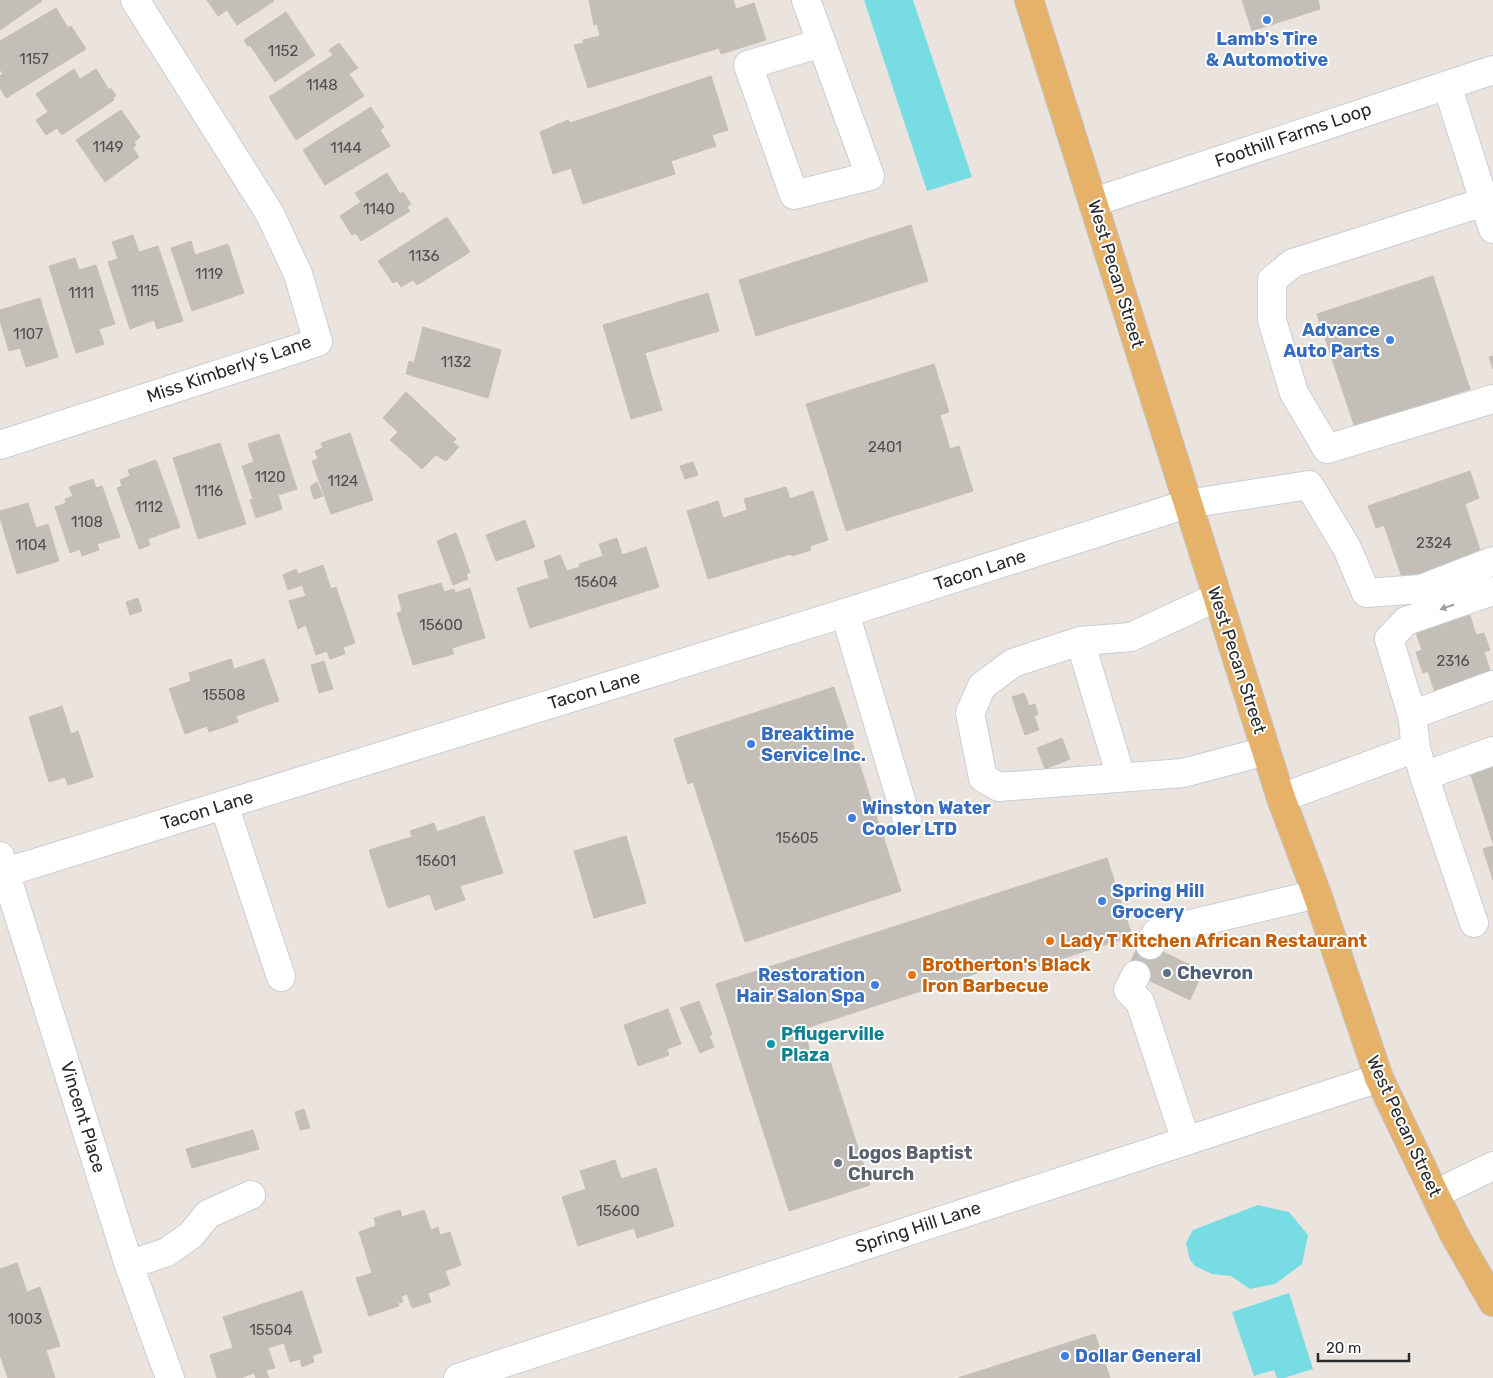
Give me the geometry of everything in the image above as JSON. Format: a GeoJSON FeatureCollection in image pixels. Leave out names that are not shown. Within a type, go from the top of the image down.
{"type":"FeatureCollection","features":[{"type":"Feature","properties":{"kind":"main road","name":"West Pecan Street"},"geometry":{"type":"LineString","coordinates":[[1029,0],[1281,798],[1317,894],[1378,1078],[1454,1234],[1493,1302]]}},
{"type":"Feature","properties":{"kind":"street","name":"Miss Kimberly's Lane"},"geometry":{"type":"LineString","coordinates":[[0,444],[318,342],[298,274],[270,214],[135,0]]}},
{"type":"Feature","properties":{"kind":"street"},"geometry":{"type":"LineString","coordinates":[[806,0],[822,43],[870,176],[794,194],[748,65],[822,43]]}},
{"type":"Feature","properties":{"kind":"street","name":"Foothill Farms Loop"},"geometry":{"type":"LineString","coordinates":[[1094,202],[1493,70]]}},
{"type":"Feature","properties":{"kind":"street"},"geometry":{"type":"LineString","coordinates":[[1448,85],[1493,229]]}},
{"type":"Feature","properties":{"kind":"street"},"geometry":{"type":"LineString","coordinates":[[1484,202],[1293,263],[1272,280],[1272,320],[1294,393],[1327,449],[1493,399]]}},
{"type":"Feature","properties":{"kind":"street","name":"Tacon Lane"},"geometry":{"type":"LineString","coordinates":[[2,868],[224,805],[845,613],[1187,504],[1309,485],[1347,548],[1366,593],[1421,589],[1493,561]]}},
{"type":"Feature","properties":{"kind":"street"},"geometry":{"type":"LineString","coordinates":[[1474,923],[1424,776],[1416,748],[1412,715],[1389,639],[1406,622],[1493,591]]}},
{"type":"Feature","properties":{"kind":"street"},"geometry":{"type":"LineString","coordinates":[[1217,597],[1131,637],[1080,641],[1013,663],[982,686],[970,713],[983,778],[998,787],[1183,773],[1266,751]]}},
{"type":"Feature","properties":{"kind":"street"},"geometry":{"type":"LineString","coordinates":[[845,613],[907,820]]}},
{"type":"Feature","properties":{"kind":"street"},"geometry":{"type":"LineString","coordinates":[[1080,641],[1121,777]]}},
{"type":"Feature","properties":{"kind":"street"},"geometry":{"type":"LineString","coordinates":[[1412,715],[1493,685]]}},
{"type":"Feature","properties":{"kind":"street"},"geometry":{"type":"LineString","coordinates":[[1281,798],[1416,748]]}},
{"type":"Feature","properties":{"kind":"street"},"geometry":{"type":"LineString","coordinates":[[1424,776],[1493,751]]}},
{"type":"Feature","properties":{"kind":"street"},"geometry":{"type":"LineString","coordinates":[[224,805],[281,977]]}},
{"type":"Feature","properties":{"kind":"street","name":"Vincent Place"},"geometry":{"type":"LineString","coordinates":[[2,868],[129,1265],[170,1378]]}},
{"type":"Feature","properties":{"kind":"street"},"geometry":{"type":"LineString","coordinates":[[1150,945],[1157,932],[1317,894]]}},
{"type":"Feature","properties":{"kind":"street"},"geometry":{"type":"LineString","coordinates":[[1136,975],[1128,990],[1140,1002],[1186,1140]]}},
{"type":"Feature","properties":{"kind":"street","name":"Spring Hill Lane"},"geometry":{"type":"LineString","coordinates":[[458,1378],[1378,1078]]}},
{"type":"Feature","properties":{"kind":"street"},"geometry":{"type":"LineString","coordinates":[[1435,1194],[1493,1166]]}},
{"type":"Feature","properties":{"kind":"street"},"geometry":{"type":"LineString","coordinates":[[129,1265],[167,1252],[191,1235],[208,1214],[251,1195]]}},
{"type":"Feature","properties":{"kind":"water"},"geometry":{"type":"Polygon","coordinates":[[[864,0],[913,0],[972,177],[927,191],[864,0]]]}},
{"type":"Feature","properties":{"kind":"water"},"geometry":{"type":"Polygon","coordinates":[[[1258,1205],[1289,1212],[1308,1235],[1302,1264],[1275,1284],[1250,1289],[1231,1276],[1212,1274],[1195,1266],[1190,1260],[1186,1243],[1193,1230],[1258,1205]]]}},
{"type":"Feature","properties":{"kind":"water"},"geometry":{"type":"Polygon","coordinates":[[[1289,1293],[1313,1369],[1284,1378],[1277,1378],[1274,1370],[1254,1376],[1232,1312],[1289,1293]]]}},
{"type":"Feature","properties":{"kind":"building"},"geometry":{"type":"Polygon","coordinates":[[[0,0],[41,0],[42,1],[0,30],[0,0]]]}},
{"type":"Feature","properties":{"kind":"building"},"geometry":{"type":"Polygon","coordinates":[[[207,0],[274,1],[237,25],[227,10],[218,16],[207,0]]]}},
{"type":"Feature","properties":{"kind":"building"},"geometry":{"type":"Polygon","coordinates":[[[589,0],[733,0],[736,9],[754,3],[766,40],[721,54],[719,48],[588,88],[574,45],[584,43],[583,40],[600,36],[597,24],[594,25],[589,0]]]}},
{"type":"Feature","properties":{"kind":"building","name":"Lamb's Tire & Automotive"},"geometry":{"type":"Polygon","coordinates":[[[1242,0],[1318,0],[1320,9],[1252,31],[1242,0]]]}},
{"type":"Feature","properties":{"kind":"building"},"geometry":{"type":"Polygon","coordinates":[[[56,8],[68,28],[71,26],[86,49],[6,98],[0,88],[0,76],[3,74],[0,70],[0,41],[56,8]]]}},
{"type":"Feature","properties":{"kind":"building"},"geometry":{"type":"Polygon","coordinates":[[[286,12],[315,55],[275,82],[250,45],[248,47],[244,40],[286,12]]]}},
{"type":"Feature","properties":{"kind":"building"},"geometry":{"type":"Polygon","coordinates":[[[339,43],[358,68],[349,74],[364,96],[296,140],[269,97],[333,55],[329,50],[339,43]]]}},
{"type":"Feature","properties":{"kind":"building"},"geometry":{"type":"Polygon","coordinates":[[[74,69],[80,79],[96,69],[109,90],[111,88],[116,96],[113,97],[114,100],[62,135],[57,128],[46,135],[36,120],[48,112],[36,94],[74,69]]]}},
{"type":"Feature","properties":{"kind":"building"},"geometry":{"type":"Polygon","coordinates":[[[711,76],[728,130],[712,135],[716,146],[671,161],[675,174],[583,204],[571,168],[553,174],[540,132],[568,120],[570,123],[711,76]]]}},
{"type":"Feature","properties":{"kind":"building"},"geometry":{"type":"Polygon","coordinates":[[[371,107],[384,127],[380,130],[390,146],[325,185],[303,150],[371,107]]]}},
{"type":"Feature","properties":{"kind":"building"},"geometry":{"type":"Polygon","coordinates":[[[121,110],[140,137],[134,142],[136,145],[133,148],[139,157],[105,182],[76,140],[121,110]]]}},
{"type":"Feature","properties":{"kind":"building"},"geometry":{"type":"Polygon","coordinates":[[[387,173],[400,194],[403,192],[411,204],[407,207],[410,211],[361,241],[356,233],[352,235],[340,216],[361,202],[355,193],[387,173]]]}},
{"type":"Feature","properties":{"kind":"building"},"geometry":{"type":"Polygon","coordinates":[[[447,217],[470,252],[417,285],[413,280],[401,287],[397,281],[393,283],[378,261],[447,217]]]}},
{"type":"Feature","properties":{"kind":"building"},"geometry":{"type":"Polygon","coordinates":[[[911,225],[928,281],[756,336],[739,280],[911,225]]]}},
{"type":"Feature","properties":{"kind":"building"},"geometry":{"type":"Polygon","coordinates":[[[133,235],[139,252],[158,246],[183,321],[157,329],[154,320],[130,329],[108,262],[118,259],[112,242],[133,235]]]}},
{"type":"Feature","properties":{"kind":"building"},"geometry":{"type":"Polygon","coordinates":[[[191,241],[195,255],[228,244],[244,293],[192,311],[171,248],[191,241]]]}},
{"type":"Feature","properties":{"kind":"building"},"geometry":{"type":"Polygon","coordinates":[[[75,258],[79,270],[96,265],[115,324],[99,329],[104,344],[76,353],[49,266],[75,258]]]}},
{"type":"Feature","properties":{"kind":"building","name":"Advance Auto Parts"},"geometry":{"type":"Polygon","coordinates":[[[1433,276],[1470,389],[1355,428],[1317,314],[1433,276]]]}},
{"type":"Feature","properties":{"kind":"building"},"geometry":{"type":"Polygon","coordinates":[[[708,293],[719,331],[645,353],[662,410],[631,419],[603,325],[708,293]]]}},
{"type":"Feature","properties":{"kind":"building"},"geometry":{"type":"Polygon","coordinates":[[[40,298],[58,357],[26,367],[20,348],[9,351],[0,321],[0,310],[40,298]]]}},
{"type":"Feature","properties":{"kind":"building"},"geometry":{"type":"Polygon","coordinates":[[[423,327],[501,350],[488,398],[406,374],[409,361],[414,363],[423,327]]]}},
{"type":"Feature","properties":{"kind":"building"},"geometry":{"type":"Polygon","coordinates":[[[1493,356],[1493,369],[1489,357],[1493,356]]]}},
{"type":"Feature","properties":{"kind":"building"},"geometry":{"type":"Polygon","coordinates":[[[934,364],[949,412],[940,415],[950,449],[959,446],[973,491],[846,531],[806,404],[934,364]]]}},
{"type":"Feature","properties":{"kind":"building"},"geometry":{"type":"Polygon","coordinates":[[[406,392],[456,439],[453,442],[459,447],[446,461],[436,455],[422,469],[390,440],[398,432],[383,418],[406,392]]]}},
{"type":"Feature","properties":{"kind":"building"},"geometry":{"type":"Polygon","coordinates":[[[350,433],[373,500],[331,514],[312,461],[318,459],[315,451],[323,448],[321,443],[350,433]]]}},
{"type":"Feature","properties":{"kind":"building"},"geometry":{"type":"Polygon","coordinates":[[[279,434],[297,489],[278,495],[282,509],[256,518],[250,500],[253,499],[242,466],[254,462],[248,444],[279,434]]]}},
{"type":"Feature","properties":{"kind":"building"},"geometry":{"type":"Polygon","coordinates":[[[220,443],[246,524],[198,539],[173,458],[220,443]]]}},
{"type":"Feature","properties":{"kind":"building"},"geometry":{"type":"Polygon","coordinates":[[[156,460],[180,527],[148,539],[150,545],[139,549],[117,488],[122,486],[120,480],[130,476],[128,470],[156,460]]]}},
{"type":"Feature","properties":{"kind":"building"},"geometry":{"type":"Polygon","coordinates":[[[693,462],[698,475],[685,479],[680,466],[693,462]]]}},
{"type":"Feature","properties":{"kind":"building"},"geometry":{"type":"Polygon","coordinates":[[[1470,471],[1479,498],[1465,504],[1483,559],[1405,586],[1384,525],[1376,528],[1368,506],[1470,471]]]}},
{"type":"Feature","properties":{"kind":"building"},"geometry":{"type":"Polygon","coordinates":[[[93,479],[96,488],[102,486],[120,537],[97,544],[99,550],[82,556],[80,549],[70,553],[55,507],[66,503],[65,499],[73,496],[69,487],[93,479]]]}},
{"type":"Feature","properties":{"kind":"building"},"geometry":{"type":"Polygon","coordinates":[[[317,482],[323,496],[314,499],[310,487],[317,482]]]}},
{"type":"Feature","properties":{"kind":"building"},"geometry":{"type":"Polygon","coordinates":[[[786,487],[790,499],[813,491],[828,540],[810,546],[811,550],[792,556],[791,554],[708,579],[687,511],[718,501],[723,518],[747,510],[744,499],[786,487]]]}},
{"type":"Feature","properties":{"kind":"building"},"geometry":{"type":"Polygon","coordinates":[[[28,503],[36,528],[48,524],[59,561],[17,574],[0,518],[0,511],[28,503]]]}},
{"type":"Feature","properties":{"kind":"building"},"geometry":{"type":"Polygon","coordinates":[[[525,520],[535,547],[496,561],[486,535],[525,520]]]}},
{"type":"Feature","properties":{"kind":"building"},"geometry":{"type":"Polygon","coordinates":[[[456,533],[470,572],[466,574],[468,579],[453,585],[437,541],[456,533]]]}},
{"type":"Feature","properties":{"kind":"building"},"geometry":{"type":"Polygon","coordinates":[[[617,538],[622,555],[646,547],[659,587],[530,628],[517,588],[549,578],[544,561],[560,555],[567,571],[580,567],[579,564],[603,556],[599,544],[617,538]]]}},
{"type":"Feature","properties":{"kind":"building"},"geometry":{"type":"Polygon","coordinates":[[[323,565],[331,589],[336,587],[355,643],[343,647],[345,654],[330,659],[327,651],[316,655],[306,625],[298,629],[289,601],[306,596],[298,574],[323,565]]]}},
{"type":"Feature","properties":{"kind":"building"},"geometry":{"type":"Polygon","coordinates":[[[296,569],[302,585],[288,590],[283,575],[296,569]]]}},
{"type":"Feature","properties":{"kind":"building"},"geometry":{"type":"Polygon","coordinates":[[[441,583],[444,592],[454,589],[455,593],[470,588],[485,638],[452,648],[454,654],[413,665],[397,613],[402,611],[398,595],[441,583]]]}},
{"type":"Feature","properties":{"kind":"building"},"geometry":{"type":"Polygon","coordinates":[[[138,598],[142,611],[130,615],[126,602],[138,598]]]}},
{"type":"Feature","properties":{"kind":"building"},"geometry":{"type":"Polygon","coordinates":[[[1469,612],[1476,635],[1484,633],[1490,650],[1484,652],[1491,674],[1435,693],[1428,671],[1423,673],[1416,652],[1422,650],[1415,630],[1469,612]]]}},
{"type":"Feature","properties":{"kind":"building"},"geometry":{"type":"Polygon","coordinates":[[[231,659],[234,669],[264,659],[279,701],[236,716],[238,722],[209,732],[207,726],[185,734],[169,689],[191,681],[189,673],[231,659]]]}},
{"type":"Feature","properties":{"kind":"building"},"geometry":{"type":"Polygon","coordinates":[[[324,661],[333,689],[319,693],[311,665],[324,661]]]}},
{"type":"Feature","properties":{"kind":"building"},"geometry":{"type":"Polygon","coordinates":[[[834,687],[901,891],[745,942],[693,782],[688,784],[674,739],[834,687]]]}},
{"type":"Feature","properties":{"kind":"building"},"geometry":{"type":"Polygon","coordinates":[[[1024,693],[1029,706],[1035,704],[1038,714],[1034,716],[1039,730],[1025,735],[1012,697],[1024,693]]]}},
{"type":"Feature","properties":{"kind":"building"},"geometry":{"type":"Polygon","coordinates":[[[62,706],[71,734],[78,731],[93,777],[68,785],[65,777],[49,782],[29,717],[62,706]]]}},
{"type":"Feature","properties":{"kind":"building"},"geometry":{"type":"Polygon","coordinates":[[[1062,738],[1070,759],[1045,769],[1037,748],[1062,738]]]}},
{"type":"Feature","properties":{"kind":"building"},"geometry":{"type":"Polygon","coordinates":[[[1493,761],[1493,843],[1469,769],[1493,761]]]}},
{"type":"Feature","properties":{"kind":"building"},"geometry":{"type":"Polygon","coordinates":[[[484,816],[503,873],[460,886],[465,900],[435,910],[430,894],[388,908],[369,850],[412,837],[410,831],[434,823],[437,832],[484,816]]]}},
{"type":"Feature","properties":{"kind":"building"},"geometry":{"type":"Polygon","coordinates":[[[626,836],[646,903],[594,918],[574,851],[626,836]]]}},
{"type":"Feature","properties":{"kind":"building"},"geometry":{"type":"Polygon","coordinates":[[[1493,846],[1493,880],[1483,849],[1493,846]]]}},
{"type":"Feature","properties":{"kind":"building","name":"Pflugerville Plaza"},"geometry":{"type":"Polygon","coordinates":[[[1107,858],[1132,936],[1024,971],[1021,959],[803,1029],[814,1063],[829,1058],[870,1185],[789,1211],[716,984],[1107,858]]]}},
{"type":"Feature","properties":{"kind":"building","name":"Chevron"},"geometry":{"type":"Polygon","coordinates":[[[1140,941],[1203,971],[1190,1000],[1127,970],[1140,941]]]}},
{"type":"Feature","properties":{"kind":"building"},"geometry":{"type":"Polygon","coordinates":[[[699,1001],[712,1034],[709,1036],[714,1047],[700,1053],[680,1008],[699,1001]]]}},
{"type":"Feature","properties":{"kind":"building"},"geometry":{"type":"Polygon","coordinates":[[[668,1009],[681,1044],[667,1049],[669,1055],[638,1066],[624,1025],[668,1009]]]}},
{"type":"Feature","properties":{"kind":"building"},"geometry":{"type":"Polygon","coordinates":[[[304,1109],[310,1128],[300,1130],[295,1112],[304,1109]]]}},
{"type":"Feature","properties":{"kind":"building"},"geometry":{"type":"Polygon","coordinates":[[[253,1130],[259,1149],[192,1168],[186,1149],[253,1130]]]}},
{"type":"Feature","properties":{"kind":"building"},"geometry":{"type":"Polygon","coordinates":[[[615,1160],[621,1179],[656,1168],[674,1226],[637,1238],[634,1228],[578,1246],[562,1197],[586,1189],[580,1171],[615,1160]]]}},
{"type":"Feature","properties":{"kind":"building"},"geometry":{"type":"Polygon","coordinates":[[[400,1210],[402,1217],[424,1210],[431,1230],[438,1227],[440,1235],[450,1232],[461,1265],[445,1271],[450,1285],[428,1293],[431,1302],[412,1308],[407,1294],[401,1296],[403,1302],[398,1303],[399,1306],[369,1316],[356,1278],[372,1273],[359,1232],[376,1226],[374,1218],[400,1210]]]}},
{"type":"Feature","properties":{"kind":"building"},"geometry":{"type":"Polygon","coordinates":[[[17,1263],[27,1292],[40,1287],[60,1346],[46,1350],[55,1378],[8,1378],[0,1355],[0,1269],[17,1263]]]}},
{"type":"Feature","properties":{"kind":"building"},"geometry":{"type":"Polygon","coordinates":[[[302,1291],[322,1352],[312,1356],[314,1362],[302,1367],[300,1359],[290,1362],[284,1343],[268,1348],[275,1368],[266,1370],[269,1378],[256,1378],[254,1373],[240,1378],[217,1378],[210,1355],[233,1348],[223,1317],[302,1291]]]}},
{"type":"Feature","properties":{"kind":"building","name":"Dollar General"},"geometry":{"type":"Polygon","coordinates":[[[1095,1334],[1110,1378],[958,1378],[1095,1334]]]}},
{"type":"Feature","properties":{"kind":"place","name":"Lamb's Tire & Automotive"},"geometry":{"type":"Point","coordinates":[1267,20]}},
{"type":"Feature","properties":{"kind":"place","name":"Advance Auto Parts"},"geometry":{"type":"Point","coordinates":[1390,340]}},
{"type":"Feature","properties":{"kind":"place","name":"Breaktime Service Inc."},"geometry":{"type":"Point","coordinates":[751,744]}},
{"type":"Feature","properties":{"kind":"place","name":"Winston Water Cooler LTD"},"geometry":{"type":"Point","coordinates":[852,818]}},
{"type":"Feature","properties":{"kind":"place","name":"Spring Hill Grocery"},"geometry":{"type":"Point","coordinates":[1102,901]}},
{"type":"Feature","properties":{"kind":"place","name":"Lady T Kitchen African Restaurant"},"geometry":{"type":"Point","coordinates":[1050,941]}},
{"type":"Feature","properties":{"kind":"place","name":"Chevron"},"geometry":{"type":"Point","coordinates":[1167,973]}},
{"type":"Feature","properties":{"kind":"place","name":"Brotherton's Black Iron Barbecue"},"geometry":{"type":"Point","coordinates":[912,975]}},
{"type":"Feature","properties":{"kind":"place","name":"Restoration Hair Salon Spa"},"geometry":{"type":"Point","coordinates":[875,985]}},
{"type":"Feature","properties":{"kind":"place","name":"Pflugerville Plaza"},"geometry":{"type":"Point","coordinates":[771,1044]}},
{"type":"Feature","properties":{"kind":"place","name":"Logos Baptist Church"},"geometry":{"type":"Point","coordinates":[838,1163]}},
{"type":"Feature","properties":{"kind":"place","name":"Dollar General"},"geometry":{"type":"Point","coordinates":[1065,1356]}}]}
